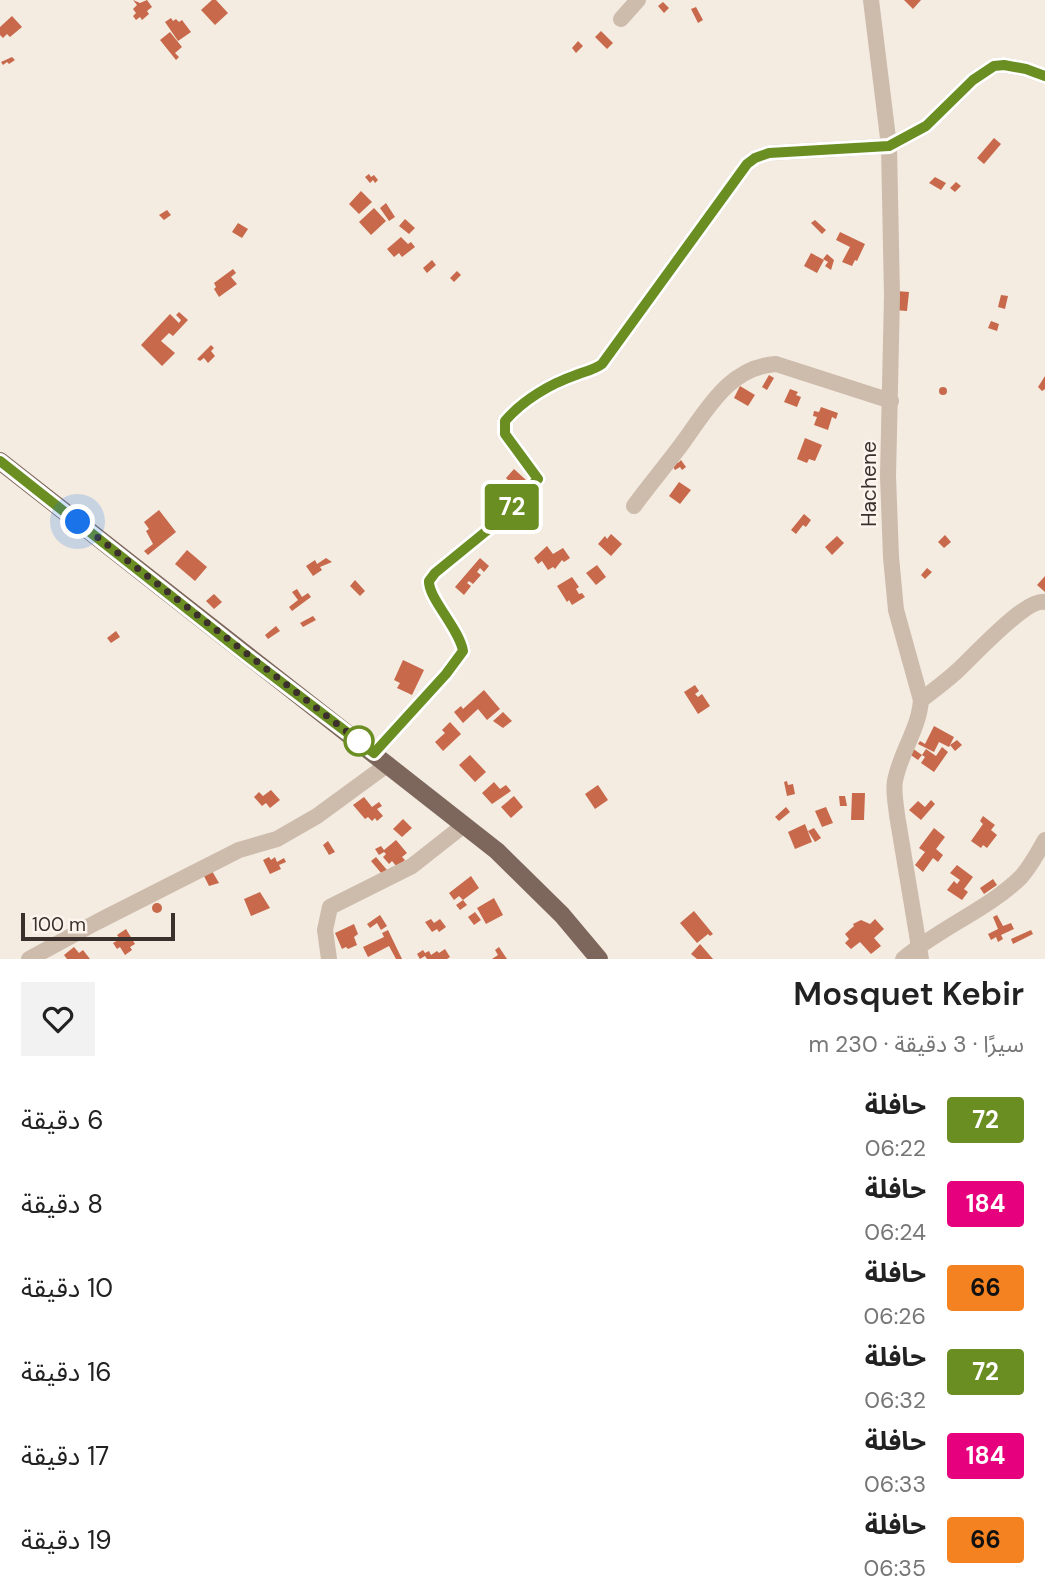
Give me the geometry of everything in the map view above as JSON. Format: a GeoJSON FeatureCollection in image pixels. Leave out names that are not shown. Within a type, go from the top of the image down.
{"type":"FeatureCollection","features":[{"type":"Feature","properties":{"kind":"main road"},"geometry":{"type":"LineString","coordinates":[[0,461],[381,758],[506,859],[562,915],[599,959]]}},
{"type":"Feature","properties":{"kind":"street"},"geometry":{"type":"LineString","coordinates":[[621,19],[638,0]]}},
{"type":"Feature","properties":{"kind":"street","name":"Hachene"},"geometry":{"type":"LineString","coordinates":[[871,0],[889,146],[892,250],[888,477],[891,557],[896,610],[921,700]]}},
{"type":"Feature","properties":{"kind":"street"},"geometry":{"type":"LineString","coordinates":[[32,959],[97,922],[239,850],[277,839],[317,816],[381,758],[463,651],[458,636],[430,592],[429,581],[435,573],[495,524],[538,479],[505,434],[505,421],[531,397],[602,364],[739,172],[755,158],[769,153],[889,146],[926,126],[973,80],[994,66],[1026,69],[1045,76]]}},
{"type":"Feature","properties":{"kind":"street"},"geometry":{"type":"LineString","coordinates":[[634,506],[713,400],[743,374],[766,365],[776,365],[891,401]]}},
{"type":"Feature","properties":{"kind":"street"},"geometry":{"type":"LineString","coordinates":[[920,952],[895,790],[898,772],[920,712],[921,700],[955,673],[990,637],[1031,605],[1042,600],[1045,602]]}},
{"type":"Feature","properties":{"kind":"street"},"geometry":{"type":"LineString","coordinates":[[329,959],[325,930],[330,907],[412,866],[464,825]]}},
{"type":"Feature","properties":{"kind":"street"},"geometry":{"type":"LineString","coordinates":[[903,959],[920,952],[1011,885],[1030,865],[1045,840]]}},
{"type":"Feature","properties":{"kind":"building"},"geometry":{"type":"Polygon","coordinates":[[[133,0],[140,3],[147,0],[152,7],[142,20],[140,17],[136,20],[133,16],[136,13],[133,9],[137,5],[133,0]]]}},
{"type":"Feature","properties":{"kind":"building"},"geometry":{"type":"Polygon","coordinates":[[[212,0],[216,0],[228,13],[215,25],[201,10],[212,0]]]}},
{"type":"Feature","properties":{"kind":"building"},"geometry":{"type":"Polygon","coordinates":[[[904,0],[921,0],[913,9],[904,0]]]}},
{"type":"Feature","properties":{"kind":"building"},"geometry":{"type":"Polygon","coordinates":[[[663,2],[669,8],[664,13],[658,6],[663,2]]]}},
{"type":"Feature","properties":{"kind":"building"},"geometry":{"type":"Polygon","coordinates":[[[696,7],[703,20],[698,23],[691,9],[696,7]]]}},
{"type":"Feature","properties":{"kind":"building"},"geometry":{"type":"Polygon","coordinates":[[[12,16],[22,27],[10,37],[7,34],[3,38],[0,35],[0,27],[12,16]]]}},
{"type":"Feature","properties":{"kind":"building"},"geometry":{"type":"Polygon","coordinates":[[[171,18],[173,21],[182,20],[191,32],[178,41],[165,22],[171,18]]]}},
{"type":"Feature","properties":{"kind":"building"},"geometry":{"type":"Polygon","coordinates":[[[601,31],[613,43],[607,49],[595,37],[601,31]]]}},
{"type":"Feature","properties":{"kind":"building"},"geometry":{"type":"Polygon","coordinates":[[[170,32],[182,47],[175,53],[179,57],[176,60],[160,40],[170,32]]]}},
{"type":"Feature","properties":{"kind":"building"},"geometry":{"type":"Polygon","coordinates":[[[578,41],[583,46],[576,53],[572,48],[578,41]]]}},
{"type":"Feature","properties":{"kind":"building"},"geometry":{"type":"Polygon","coordinates":[[[12,57],[15,60],[9,64],[7,62],[3,65],[1,62],[12,57]]]}},
{"type":"Feature","properties":{"kind":"building"},"geometry":{"type":"Polygon","coordinates":[[[994,138],[1001,144],[984,164],[977,158],[994,138]]]}},
{"type":"Feature","properties":{"kind":"building"},"geometry":{"type":"Polygon","coordinates":[[[369,174],[378,180],[375,183],[373,180],[370,183],[365,177],[369,174]]]}},
{"type":"Feature","properties":{"kind":"building"},"geometry":{"type":"Polygon","coordinates":[[[935,177],[946,183],[941,190],[929,183],[935,177]]]}},
{"type":"Feature","properties":{"kind":"building"},"geometry":{"type":"Polygon","coordinates":[[[956,182],[961,186],[955,192],[950,188],[956,182]]]}},
{"type":"Feature","properties":{"kind":"building"},"geometry":{"type":"Polygon","coordinates":[[[361,191],[372,202],[359,214],[349,204],[361,191]]]}},
{"type":"Feature","properties":{"kind":"building"},"geometry":{"type":"Polygon","coordinates":[[[386,203],[395,217],[389,221],[380,208],[386,203]]]}},
{"type":"Feature","properties":{"kind":"building"},"geometry":{"type":"Polygon","coordinates":[[[374,208],[386,221],[371,235],[359,222],[374,208]]]}},
{"type":"Feature","properties":{"kind":"building"},"geometry":{"type":"Polygon","coordinates":[[[167,210],[171,215],[164,220],[159,215],[167,210]]]}},
{"type":"Feature","properties":{"kind":"building"},"geometry":{"type":"Polygon","coordinates":[[[405,219],[415,228],[409,234],[399,226],[405,219]]]}},
{"type":"Feature","properties":{"kind":"building"},"geometry":{"type":"Polygon","coordinates":[[[815,220],[826,230],[822,234],[811,223],[815,220]]]}},
{"type":"Feature","properties":{"kind":"building"},"geometry":{"type":"Polygon","coordinates":[[[238,223],[248,229],[242,238],[232,232],[238,223]]]}},
{"type":"Feature","properties":{"kind":"building"},"geometry":{"type":"Polygon","coordinates":[[[840,232],[865,244],[852,266],[842,262],[850,247],[836,240],[840,232]]]}},
{"type":"Feature","properties":{"kind":"building"},"geometry":{"type":"Polygon","coordinates":[[[401,237],[415,247],[402,257],[399,253],[394,257],[387,249],[401,237]]]}},
{"type":"Feature","properties":{"kind":"building"},"geometry":{"type":"Polygon","coordinates":[[[811,253],[824,260],[817,273],[804,266],[811,253]]]}},
{"type":"Feature","properties":{"kind":"building"},"geometry":{"type":"Polygon","coordinates":[[[827,254],[834,260],[831,270],[825,266],[828,262],[823,259],[827,254]]]}},
{"type":"Feature","properties":{"kind":"building"},"geometry":{"type":"Polygon","coordinates":[[[432,260],[436,265],[427,273],[423,268],[432,260]]]}},
{"type":"Feature","properties":{"kind":"building"},"geometry":{"type":"Polygon","coordinates":[[[233,269],[236,273],[231,277],[237,284],[219,297],[214,283],[233,269]]]}},
{"type":"Feature","properties":{"kind":"building"},"geometry":{"type":"Polygon","coordinates":[[[457,271],[461,275],[454,282],[450,278],[457,271]]]}},
{"type":"Feature","properties":{"kind":"building"},"geometry":{"type":"Polygon","coordinates":[[[896,291],[909,292],[907,311],[894,310],[896,291]]]}},
{"type":"Feature","properties":{"kind":"building"},"geometry":{"type":"Polygon","coordinates":[[[1001,295],[1008,296],[1005,309],[998,307],[1001,295]]]}},
{"type":"Feature","properties":{"kind":"building"},"geometry":{"type":"Polygon","coordinates":[[[179,312],[188,320],[173,336],[169,333],[161,341],[175,353],[162,366],[141,345],[170,314],[179,323],[181,320],[176,315],[179,312]]]}},
{"type":"Feature","properties":{"kind":"building"},"geometry":{"type":"Polygon","coordinates":[[[991,321],[999,324],[997,331],[988,328],[991,321]]]}},
{"type":"Feature","properties":{"kind":"building"},"geometry":{"type":"Polygon","coordinates":[[[211,345],[215,356],[208,363],[204,358],[200,361],[197,359],[211,345]]]}},
{"type":"Feature","properties":{"kind":"building"},"geometry":{"type":"Polygon","coordinates":[[[769,375],[774,378],[767,390],[762,387],[769,375]]]}},
{"type":"Feature","properties":{"kind":"building"},"geometry":{"type":"Polygon","coordinates":[[[1045,376],[1045,389],[1042,391],[1038,387],[1045,376]]]}},
{"type":"Feature","properties":{"kind":"building"},"geometry":{"type":"Polygon","coordinates":[[[740,386],[755,395],[748,406],[734,398],[740,386]]]}},
{"type":"Feature","properties":{"kind":"building"},"geometry":{"type":"Polygon","coordinates":[[[943,387],[947,391],[943,395],[939,391],[943,387]]]}},
{"type":"Feature","properties":{"kind":"building"},"geometry":{"type":"Polygon","coordinates":[[[790,389],[798,392],[796,395],[801,397],[797,407],[784,402],[790,389]]]}},
{"type":"Feature","properties":{"kind":"building"},"geometry":{"type":"Polygon","coordinates":[[[821,407],[838,413],[836,419],[832,417],[828,430],[814,425],[817,417],[813,416],[814,411],[819,412],[821,407]]]}},
{"type":"Feature","properties":{"kind":"building"},"geometry":{"type":"Polygon","coordinates":[[[805,438],[822,445],[815,461],[809,459],[807,463],[797,459],[805,438]]]}},
{"type":"Feature","properties":{"kind":"building"},"geometry":{"type":"Polygon","coordinates":[[[676,460],[678,463],[681,460],[686,467],[675,470],[671,463],[676,460]]]}},
{"type":"Feature","properties":{"kind":"building"},"geometry":{"type":"Polygon","coordinates":[[[514,469],[526,480],[517,489],[506,478],[514,469]]]}},
{"type":"Feature","properties":{"kind":"building"},"geometry":{"type":"Polygon","coordinates":[[[679,482],[691,490],[680,504],[669,496],[679,482]]]}},
{"type":"Feature","properties":{"kind":"building"},"geometry":{"type":"Polygon","coordinates":[[[159,510],[176,532],[148,555],[144,551],[153,544],[144,522],[159,510]]]}},
{"type":"Feature","properties":{"kind":"building"},"geometry":{"type":"Polygon","coordinates":[[[804,514],[811,520],[796,534],[791,530],[804,514]]]}},
{"type":"Feature","properties":{"kind":"building"},"geometry":{"type":"Polygon","coordinates":[[[611,534],[622,544],[611,556],[598,544],[611,534]]]}},
{"type":"Feature","properties":{"kind":"building"},"geometry":{"type":"Polygon","coordinates":[[[945,535],[951,542],[944,548],[938,542],[945,535]]]}},
{"type":"Feature","properties":{"kind":"building"},"geometry":{"type":"Polygon","coordinates":[[[837,536],[844,543],[832,555],[825,547],[837,536]]]}},
{"type":"Feature","properties":{"kind":"building"},"geometry":{"type":"Polygon","coordinates":[[[547,546],[553,554],[563,548],[570,558],[564,562],[562,560],[555,569],[553,567],[548,570],[542,561],[538,564],[534,558],[547,546]]]}},
{"type":"Feature","properties":{"kind":"building"},"geometry":{"type":"Polygon","coordinates":[[[187,550],[207,567],[195,581],[175,564],[187,550]]]}},
{"type":"Feature","properties":{"kind":"building"},"geometry":{"type":"Polygon","coordinates":[[[326,558],[332,562],[320,567],[322,570],[313,576],[306,566],[315,560],[317,564],[326,558]]]}},
{"type":"Feature","properties":{"kind":"building"},"geometry":{"type":"Polygon","coordinates":[[[480,558],[489,566],[484,572],[480,568],[477,572],[481,575],[473,584],[469,581],[467,583],[471,586],[464,595],[455,587],[480,558]]]}},
{"type":"Feature","properties":{"kind":"building"},"geometry":{"type":"Polygon","coordinates":[[[597,565],[606,577],[596,585],[586,573],[597,565]]]}},
{"type":"Feature","properties":{"kind":"building"},"geometry":{"type":"Polygon","coordinates":[[[927,568],[932,572],[925,579],[921,575],[927,568]]]}},
{"type":"Feature","properties":{"kind":"building"},"geometry":{"type":"Polygon","coordinates":[[[1045,576],[1045,592],[1037,585],[1045,576]]]}},
{"type":"Feature","properties":{"kind":"building"},"geometry":{"type":"Polygon","coordinates":[[[572,577],[579,587],[576,589],[579,594],[582,593],[585,597],[572,605],[557,586],[572,577]]]}},
{"type":"Feature","properties":{"kind":"building"},"geometry":{"type":"Polygon","coordinates":[[[355,580],[365,591],[360,596],[350,586],[355,580]]]}},
{"type":"Feature","properties":{"kind":"building"},"geometry":{"type":"Polygon","coordinates":[[[297,589],[302,597],[308,593],[311,597],[292,611],[289,607],[298,600],[292,592],[297,589]]]}},
{"type":"Feature","properties":{"kind":"building"},"geometry":{"type":"Polygon","coordinates":[[[214,594],[222,602],[214,609],[206,601],[214,594]]]}},
{"type":"Feature","properties":{"kind":"building"},"geometry":{"type":"Polygon","coordinates":[[[313,616],[316,620],[303,627],[300,623],[313,616]]]}},
{"type":"Feature","properties":{"kind":"building"},"geometry":{"type":"Polygon","coordinates":[[[276,626],[280,631],[268,639],[265,635],[276,626]]]}},
{"type":"Feature","properties":{"kind":"building"},"geometry":{"type":"Polygon","coordinates":[[[116,631],[120,637],[111,643],[107,638],[116,631]]]}},
{"type":"Feature","properties":{"kind":"building"},"geometry":{"type":"Polygon","coordinates":[[[403,660],[424,670],[412,695],[397,688],[400,683],[394,680],[403,660]]]}},
{"type":"Feature","properties":{"kind":"building"},"geometry":{"type":"Polygon","coordinates":[[[695,685],[699,691],[695,694],[698,697],[702,694],[710,706],[698,714],[684,692],[695,685]]]}},
{"type":"Feature","properties":{"kind":"building"},"geometry":{"type":"Polygon","coordinates":[[[484,690],[500,709],[487,720],[478,709],[463,723],[454,712],[461,706],[463,709],[484,690]]]}},
{"type":"Feature","properties":{"kind":"building"},"geometry":{"type":"Polygon","coordinates":[[[503,712],[512,721],[503,728],[493,721],[503,712]]]}},
{"type":"Feature","properties":{"kind":"building"},"geometry":{"type":"Polygon","coordinates":[[[450,722],[461,734],[443,751],[435,742],[445,733],[442,730],[450,722]]]}},
{"type":"Feature","properties":{"kind":"building"},"geometry":{"type":"Polygon","coordinates":[[[934,726],[954,737],[949,747],[939,742],[934,752],[918,744],[920,741],[925,744],[934,726]]]}},
{"type":"Feature","properties":{"kind":"building"},"geometry":{"type":"Polygon","coordinates":[[[957,740],[962,745],[955,751],[950,745],[957,740]]]}},
{"type":"Feature","properties":{"kind":"building"},"geometry":{"type":"Polygon","coordinates":[[[942,747],[948,752],[934,772],[921,763],[926,749],[936,756],[942,747]]]}},
{"type":"Feature","properties":{"kind":"building"},"geometry":{"type":"Polygon","coordinates":[[[912,748],[922,755],[918,760],[908,753],[912,748]]]}},
{"type":"Feature","properties":{"kind":"building"},"geometry":{"type":"Polygon","coordinates":[[[470,755],[486,772],[475,782],[459,765],[470,755]]]}},
{"type":"Feature","properties":{"kind":"building"},"geometry":{"type":"Polygon","coordinates":[[[787,781],[788,785],[793,784],[795,794],[787,796],[784,782],[787,781]]]}},
{"type":"Feature","properties":{"kind":"building"},"geometry":{"type":"Polygon","coordinates":[[[494,782],[500,789],[506,785],[511,791],[492,804],[482,793],[494,782]]]}},
{"type":"Feature","properties":{"kind":"building"},"geometry":{"type":"Polygon","coordinates":[[[598,785],[608,800],[595,809],[585,794],[598,785]]]}},
{"type":"Feature","properties":{"kind":"building"},"geometry":{"type":"Polygon","coordinates":[[[271,790],[280,800],[270,808],[266,803],[262,806],[254,797],[259,792],[263,796],[271,790]]]}},
{"type":"Feature","properties":{"kind":"building"},"geometry":{"type":"Polygon","coordinates":[[[852,793],[865,793],[864,820],[851,820],[852,793]]]}},
{"type":"Feature","properties":{"kind":"building"},"geometry":{"type":"Polygon","coordinates":[[[514,796],[523,807],[511,818],[501,807],[514,796]]]}},
{"type":"Feature","properties":{"kind":"building"},"geometry":{"type":"Polygon","coordinates":[[[839,796],[845,796],[847,806],[840,806],[839,796]]]}},
{"type":"Feature","properties":{"kind":"building"},"geometry":{"type":"Polygon","coordinates":[[[364,797],[372,807],[379,802],[382,806],[377,809],[383,816],[377,821],[375,818],[372,821],[368,817],[365,819],[353,805],[364,797]]]}},
{"type":"Feature","properties":{"kind":"building"},"geometry":{"type":"Polygon","coordinates":[[[931,800],[935,804],[921,820],[909,810],[918,801],[925,807],[931,800]]]}},
{"type":"Feature","properties":{"kind":"building"},"geometry":{"type":"Polygon","coordinates":[[[786,807],[790,812],[779,821],[775,817],[786,807]]]}},
{"type":"Feature","properties":{"kind":"building"},"geometry":{"type":"Polygon","coordinates":[[[826,807],[833,823],[822,827],[815,811],[826,807]]]}},
{"type":"Feature","properties":{"kind":"building"},"geometry":{"type":"Polygon","coordinates":[[[983,816],[995,825],[991,830],[997,835],[987,848],[983,845],[981,848],[971,841],[983,824],[980,821],[983,816]]]}},
{"type":"Feature","properties":{"kind":"building"},"geometry":{"type":"Polygon","coordinates":[[[403,819],[412,828],[402,837],[393,829],[403,819]]]}},
{"type":"Feature","properties":{"kind":"building"},"geometry":{"type":"Polygon","coordinates":[[[805,824],[812,842],[795,849],[788,832],[805,824]]]}},
{"type":"Feature","properties":{"kind":"building"},"geometry":{"type":"Polygon","coordinates":[[[814,828],[821,838],[815,842],[808,831],[814,828]]]}},
{"type":"Feature","properties":{"kind":"building"},"geometry":{"type":"Polygon","coordinates":[[[934,828],[945,837],[936,849],[943,855],[938,862],[933,858],[923,872],[915,865],[925,852],[919,848],[934,828]]]}},
{"type":"Feature","properties":{"kind":"building"},"geometry":{"type":"Polygon","coordinates":[[[396,840],[407,853],[402,857],[405,860],[397,867],[392,861],[389,864],[383,857],[386,854],[384,852],[379,855],[375,849],[381,846],[384,850],[396,840]]]}},
{"type":"Feature","properties":{"kind":"building"},"geometry":{"type":"Polygon","coordinates":[[[328,841],[335,852],[329,855],[323,845],[328,841]]]}},
{"type":"Feature","properties":{"kind":"building"},"geometry":{"type":"Polygon","coordinates":[[[269,857],[271,860],[275,857],[277,862],[284,858],[286,862],[279,865],[281,869],[270,874],[263,860],[269,857]]]}},
{"type":"Feature","properties":{"kind":"building"},"geometry":{"type":"Polygon","coordinates":[[[376,857],[387,870],[382,874],[371,861],[376,857]]]}},
{"type":"Feature","properties":{"kind":"building"},"geometry":{"type":"Polygon","coordinates":[[[957,865],[973,877],[964,889],[968,892],[962,900],[947,890],[954,881],[957,884],[960,880],[950,873],[957,865]]]}},
{"type":"Feature","properties":{"kind":"building"},"geometry":{"type":"Polygon","coordinates":[[[212,871],[219,883],[209,886],[203,874],[212,871]]]}},
{"type":"Feature","properties":{"kind":"building"},"geometry":{"type":"Polygon","coordinates":[[[471,876],[479,888],[463,900],[459,896],[454,900],[449,893],[471,876]]]}},
{"type":"Feature","properties":{"kind":"building"},"geometry":{"type":"Polygon","coordinates":[[[993,879],[997,885],[984,894],[980,888],[993,879]]]}},
{"type":"Feature","properties":{"kind":"building"},"geometry":{"type":"Polygon","coordinates":[[[260,892],[270,908],[251,916],[244,899],[260,892]]]}},
{"type":"Feature","properties":{"kind":"building"},"geometry":{"type":"Polygon","coordinates":[[[494,898],[503,915],[486,924],[477,908],[494,898]]]}},
{"type":"Feature","properties":{"kind":"building"},"geometry":{"type":"Polygon","coordinates":[[[463,900],[467,905],[460,910],[456,905],[463,900]]]}},
{"type":"Feature","properties":{"kind":"building"},"geometry":{"type":"Polygon","coordinates":[[[157,903],[161,904],[161,912],[157,913],[153,912],[152,908],[153,904],[157,903]]]}},
{"type":"Feature","properties":{"kind":"building"},"geometry":{"type":"Polygon","coordinates":[[[694,911],[713,934],[708,934],[697,943],[680,923],[694,911]]]}},
{"type":"Feature","properties":{"kind":"building"},"geometry":{"type":"Polygon","coordinates":[[[475,912],[481,920],[474,925],[468,917],[475,912]]]}},
{"type":"Feature","properties":{"kind":"building"},"geometry":{"type":"Polygon","coordinates":[[[380,915],[387,926],[381,930],[377,923],[370,928],[367,924],[380,915]]]}},
{"type":"Feature","properties":{"kind":"building"},"geometry":{"type":"Polygon","coordinates":[[[997,915],[1003,926],[1011,923],[1014,929],[1001,935],[1003,939],[998,942],[996,937],[991,940],[988,934],[998,929],[993,917],[997,915]]]}},
{"type":"Feature","properties":{"kind":"building"},"geometry":{"type":"Polygon","coordinates":[[[431,919],[434,923],[440,919],[446,927],[439,932],[437,929],[432,932],[425,922],[431,919]]]}},
{"type":"Feature","properties":{"kind":"building"},"geometry":{"type":"Polygon","coordinates":[[[875,919],[884,929],[874,938],[881,946],[871,954],[860,942],[851,949],[845,943],[849,939],[845,934],[853,924],[861,920],[870,924],[875,919]]]}},
{"type":"Feature","properties":{"kind":"building"},"geometry":{"type":"Polygon","coordinates":[[[354,924],[358,934],[354,937],[357,945],[342,949],[335,933],[354,924]]]}},
{"type":"Feature","properties":{"kind":"building"},"geometry":{"type":"Polygon","coordinates":[[[126,929],[135,944],[125,955],[120,947],[117,949],[113,943],[120,939],[117,935],[126,929]]]}},
{"type":"Feature","properties":{"kind":"building"},"geometry":{"type":"Polygon","coordinates":[[[388,930],[402,959],[396,959],[389,946],[368,957],[363,947],[384,937],[382,933],[388,930]]]}},
{"type":"Feature","properties":{"kind":"building"},"geometry":{"type":"Polygon","coordinates":[[[1031,930],[1033,934],[1013,944],[1011,939],[1031,930]]]}},
{"type":"Feature","properties":{"kind":"building"},"geometry":{"type":"Polygon","coordinates":[[[700,944],[713,959],[697,959],[691,954],[700,944]]]}},
{"type":"Feature","properties":{"kind":"building"},"geometry":{"type":"Polygon","coordinates":[[[74,947],[79,953],[83,950],[90,959],[67,959],[64,955],[74,947]]]}},
{"type":"Feature","properties":{"kind":"building"},"geometry":{"type":"Polygon","coordinates":[[[499,947],[507,959],[492,959],[498,955],[495,950],[499,947]]]}},
{"type":"Feature","properties":{"kind":"building"},"geometry":{"type":"Polygon","coordinates":[[[445,949],[450,957],[447,959],[427,959],[425,956],[420,959],[417,954],[423,950],[425,953],[429,951],[431,955],[445,949]]]}},
{"type":"Feature","properties":{"kind":"bus line","name":"72"},"geometry":{"type":"LineString","coordinates":[[0,461],[374,753],[460,659],[463,651],[462,643],[430,592],[429,581],[435,573],[495,524],[538,479],[505,434],[505,421],[531,397],[602,364],[739,172],[762,154],[889,146],[926,126],[973,80],[994,66],[1026,69],[1045,76]]}},
{"type":"Feature","properties":{"kind":"route"},"geometry":{"type":"LineString","coordinates":[[78,522],[359,741]]}}]}
